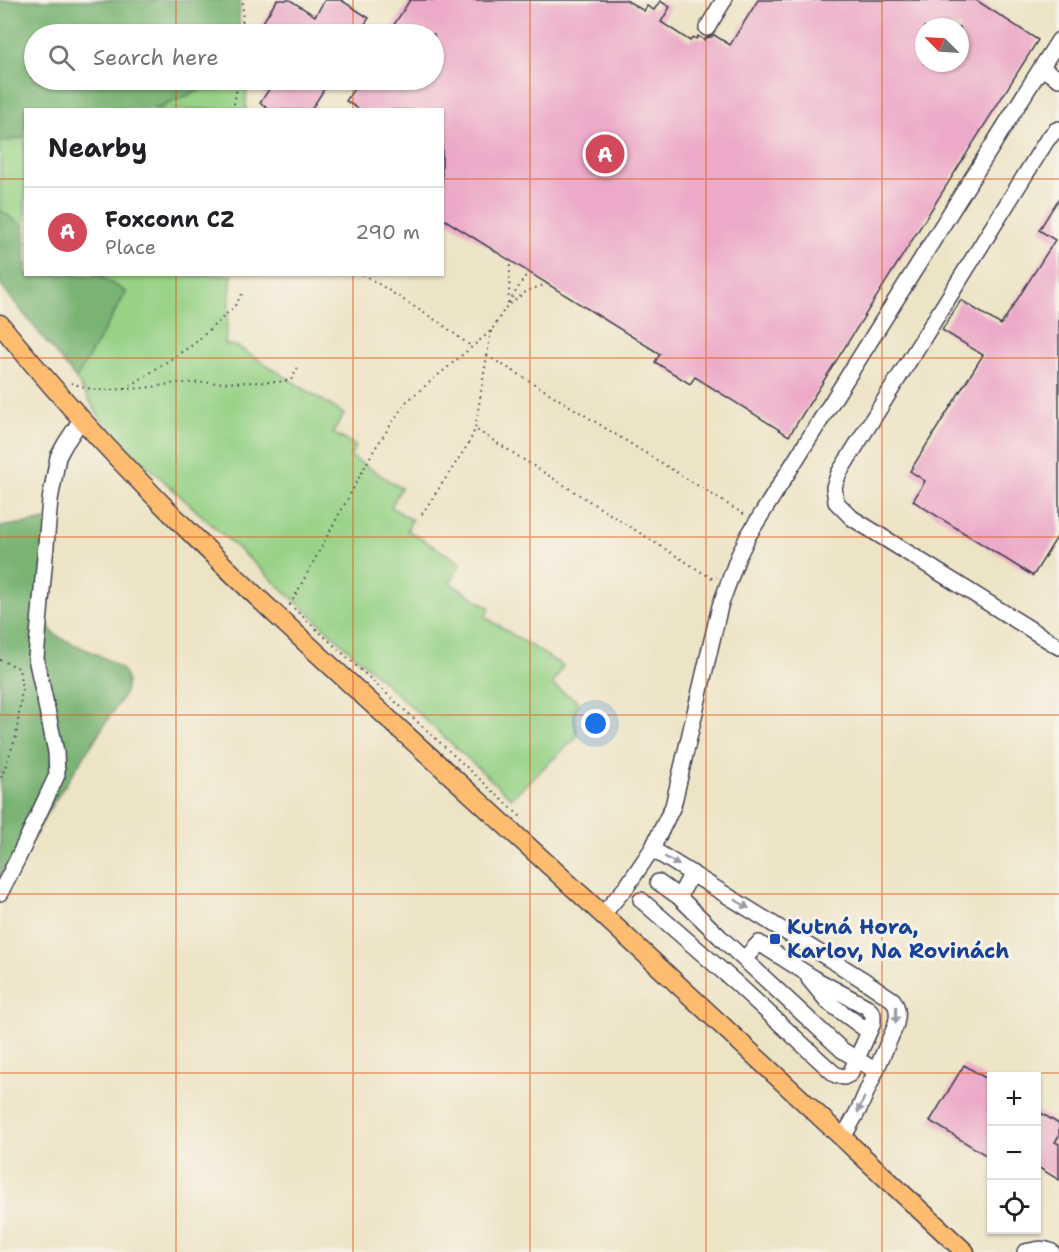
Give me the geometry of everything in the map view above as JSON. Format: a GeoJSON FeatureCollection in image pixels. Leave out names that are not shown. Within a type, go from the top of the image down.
{"type":"FeatureCollection","features":[{"type":"Feature","properties":{"kind":"main road"},"geometry":{"type":"LineString","coordinates":[[0,324],[81,420],[189,533],[284,610],[603,914],[965,1252]]}},
{"type":"Feature","properties":{"kind":"lane"},"geometry":{"type":"LineString","coordinates":[[707,28],[724,0]]}},
{"type":"Feature","properties":{"kind":"lane"},"geometry":{"type":"LineString","coordinates":[[603,914],[627,886],[652,849],[673,806],[716,621],[742,547],[1059,40]]}},
{"type":"Feature","properties":{"kind":"lane"},"geometry":{"type":"LineString","coordinates":[[1041,68],[1059,79]]}},
{"type":"Feature","properties":{"kind":"lane"},"geometry":{"type":"LineString","coordinates":[[1059,129],[1047,140],[973,257],[846,460],[834,487],[836,502],[852,518],[1059,647]]}},
{"type":"Feature","properties":{"kind":"lane"},"geometry":{"type":"LineString","coordinates":[[0,893],[57,776],[56,752],[36,658],[50,500],[58,458],[81,420]]}},
{"type":"Feature","properties":{"kind":"lane"},"geometry":{"type":"LineString","coordinates":[[652,849],[893,1000],[897,1009],[897,1019],[891,1037],[851,1126],[843,1138]]}},
{"type":"Feature","properties":{"kind":"lane"},"geometry":{"type":"LineString","coordinates":[[679,897],[692,873]]}},
{"type":"Feature","properties":{"kind":"lane"},"geometry":{"type":"LineString","coordinates":[[658,882],[679,897],[842,1050],[876,1071]]}},
{"type":"Feature","properties":{"kind":"lane"},"geometry":{"type":"LineString","coordinates":[[641,900],[836,1075],[848,1076],[857,1060],[873,1018],[873,1014],[867,1007],[759,943],[744,960]]}},
{"type":"Feature","properties":{"kind":"lane"},"geometry":{"type":"LineString","coordinates":[[1025,1252],[1047,1249],[1053,1252],[1059,1244]]}},
{"type":"Feature","properties":{"kind":"path"},"geometry":{"type":"LineString","coordinates":[[242,24],[243,0]]}},
{"type":"Feature","properties":{"kind":"path"},"geometry":{"type":"LineString","coordinates":[[233,108],[236,90]]}},
{"type":"Feature","properties":{"kind":"path"},"geometry":{"type":"LineString","coordinates":[[507,305],[510,260]]}},
{"type":"Feature","properties":{"kind":"path"},"geometry":{"type":"LineString","coordinates":[[528,272],[491,331],[406,402],[374,450],[284,610],[528,823]]}},
{"type":"Feature","properties":{"kind":"path"},"geometry":{"type":"LineString","coordinates":[[366,276],[443,325],[472,347]]}},
{"type":"Feature","properties":{"kind":"path"},"geometry":{"type":"LineString","coordinates":[[507,305],[527,291],[547,284]]}},
{"type":"Feature","properties":{"kind":"path"},"geometry":{"type":"LineString","coordinates":[[122,388],[130,386],[194,344],[234,307],[244,291]]}},
{"type":"Feature","properties":{"kind":"path"},"geometry":{"type":"LineString","coordinates":[[422,514],[476,429],[491,331]]}},
{"type":"Feature","properties":{"kind":"path"},"geometry":{"type":"LineString","coordinates":[[487,356],[747,517]]}},
{"type":"Feature","properties":{"kind":"path"},"geometry":{"type":"LineString","coordinates":[[42,374],[94,390],[145,388],[177,383],[278,382],[291,380],[300,364]]}},
{"type":"Feature","properties":{"kind":"path"},"geometry":{"type":"LineString","coordinates":[[476,429],[708,576],[712,578],[717,576]]}},
{"type":"Feature","properties":{"kind":"path"},"geometry":{"type":"LineString","coordinates":[[0,660],[19,669],[22,689],[16,737],[0,781]]}},
{"type":"Feature","properties":{"kind":"green space"},"geometry":{"type":"Polygon","coordinates":[[[0,0],[240,0],[239,24],[24,24],[24,90],[200,90],[159,108],[24,108],[24,137],[0,142],[0,0]]]}},
{"type":"Feature","properties":{"kind":"green space"},"geometry":{"type":"Polygon","coordinates":[[[200,90],[247,90],[246,108],[158,108],[200,90]]]}},
{"type":"Feature","properties":{"kind":"green space"},"geometry":{"type":"Polygon","coordinates":[[[24,137],[24,226],[0,210],[0,142],[24,137]]]}},
{"type":"Feature","properties":{"kind":"green space"},"geometry":{"type":"Polygon","coordinates":[[[0,210],[24,226],[24,276],[100,276],[126,292],[76,379],[0,284],[0,210]]]}},
{"type":"Feature","properties":{"kind":"green space"},"geometry":{"type":"Polygon","coordinates":[[[100,276],[232,276],[225,344],[238,347],[344,414],[333,433],[356,446],[350,456],[401,488],[391,507],[412,520],[407,530],[461,563],[450,583],[490,608],[485,617],[563,666],[552,685],[579,702],[574,710],[577,737],[511,798],[107,429],[76,379],[126,293],[100,276]]]}},
{"type":"Feature","properties":{"kind":"green space"},"geometry":{"type":"Polygon","coordinates":[[[55,519],[45,621],[57,636],[115,664],[122,670],[127,681],[124,695],[46,814],[0,900],[0,527],[55,519]]]}},
{"type":"Feature","properties":{"kind":"building"},"geometry":{"type":"Polygon","coordinates":[[[277,0],[290,0],[315,16],[325,0],[341,0],[369,18],[365,24],[262,24],[277,0]]]}},
{"type":"Feature","properties":{"kind":"building"},"geometry":{"type":"Polygon","coordinates":[[[410,0],[626,0],[644,11],[647,6],[654,10],[660,1],[670,7],[661,22],[690,41],[693,37],[696,39],[698,36],[704,40],[714,35],[730,45],[758,0],[976,0],[1038,40],[789,436],[695,377],[690,384],[655,362],[660,354],[444,219],[444,108],[357,108],[346,101],[353,90],[444,90],[444,24],[394,24],[410,0]]]}},
{"type":"Feature","properties":{"kind":"building"},"geometry":{"type":"Polygon","coordinates":[[[268,90],[324,90],[312,108],[267,108],[260,103],[268,90]]]}},
{"type":"Feature","properties":{"kind":"building"},"geometry":{"type":"Polygon","coordinates":[[[1059,198],[1059,534],[1033,576],[913,501],[925,481],[910,471],[983,355],[942,330],[961,300],[1001,325],[1055,240],[1039,230],[1059,198]]]}},
{"type":"Feature","properties":{"kind":"building"},"geometry":{"type":"Polygon","coordinates":[[[964,1065],[987,1079],[987,1156],[930,1121],[964,1065]]]}},
{"type":"Feature","properties":{"kind":"building"},"geometry":{"type":"Polygon","coordinates":[[[1041,1113],[1059,1124],[1059,1136],[1055,1142],[1059,1144],[1059,1180],[1041,1169],[1041,1113]]]}},
{"type":"Feature","properties":{"kind":"place","name":"Foxconn CZ"},"geometry":{"type":"Point","coordinates":[605,154]}},
{"type":"Feature","properties":{"kind":"place","name":"Kutná Hora, Karlov, Na Rovinách"},"geometry":{"type":"Point","coordinates":[775,939]}}]}
